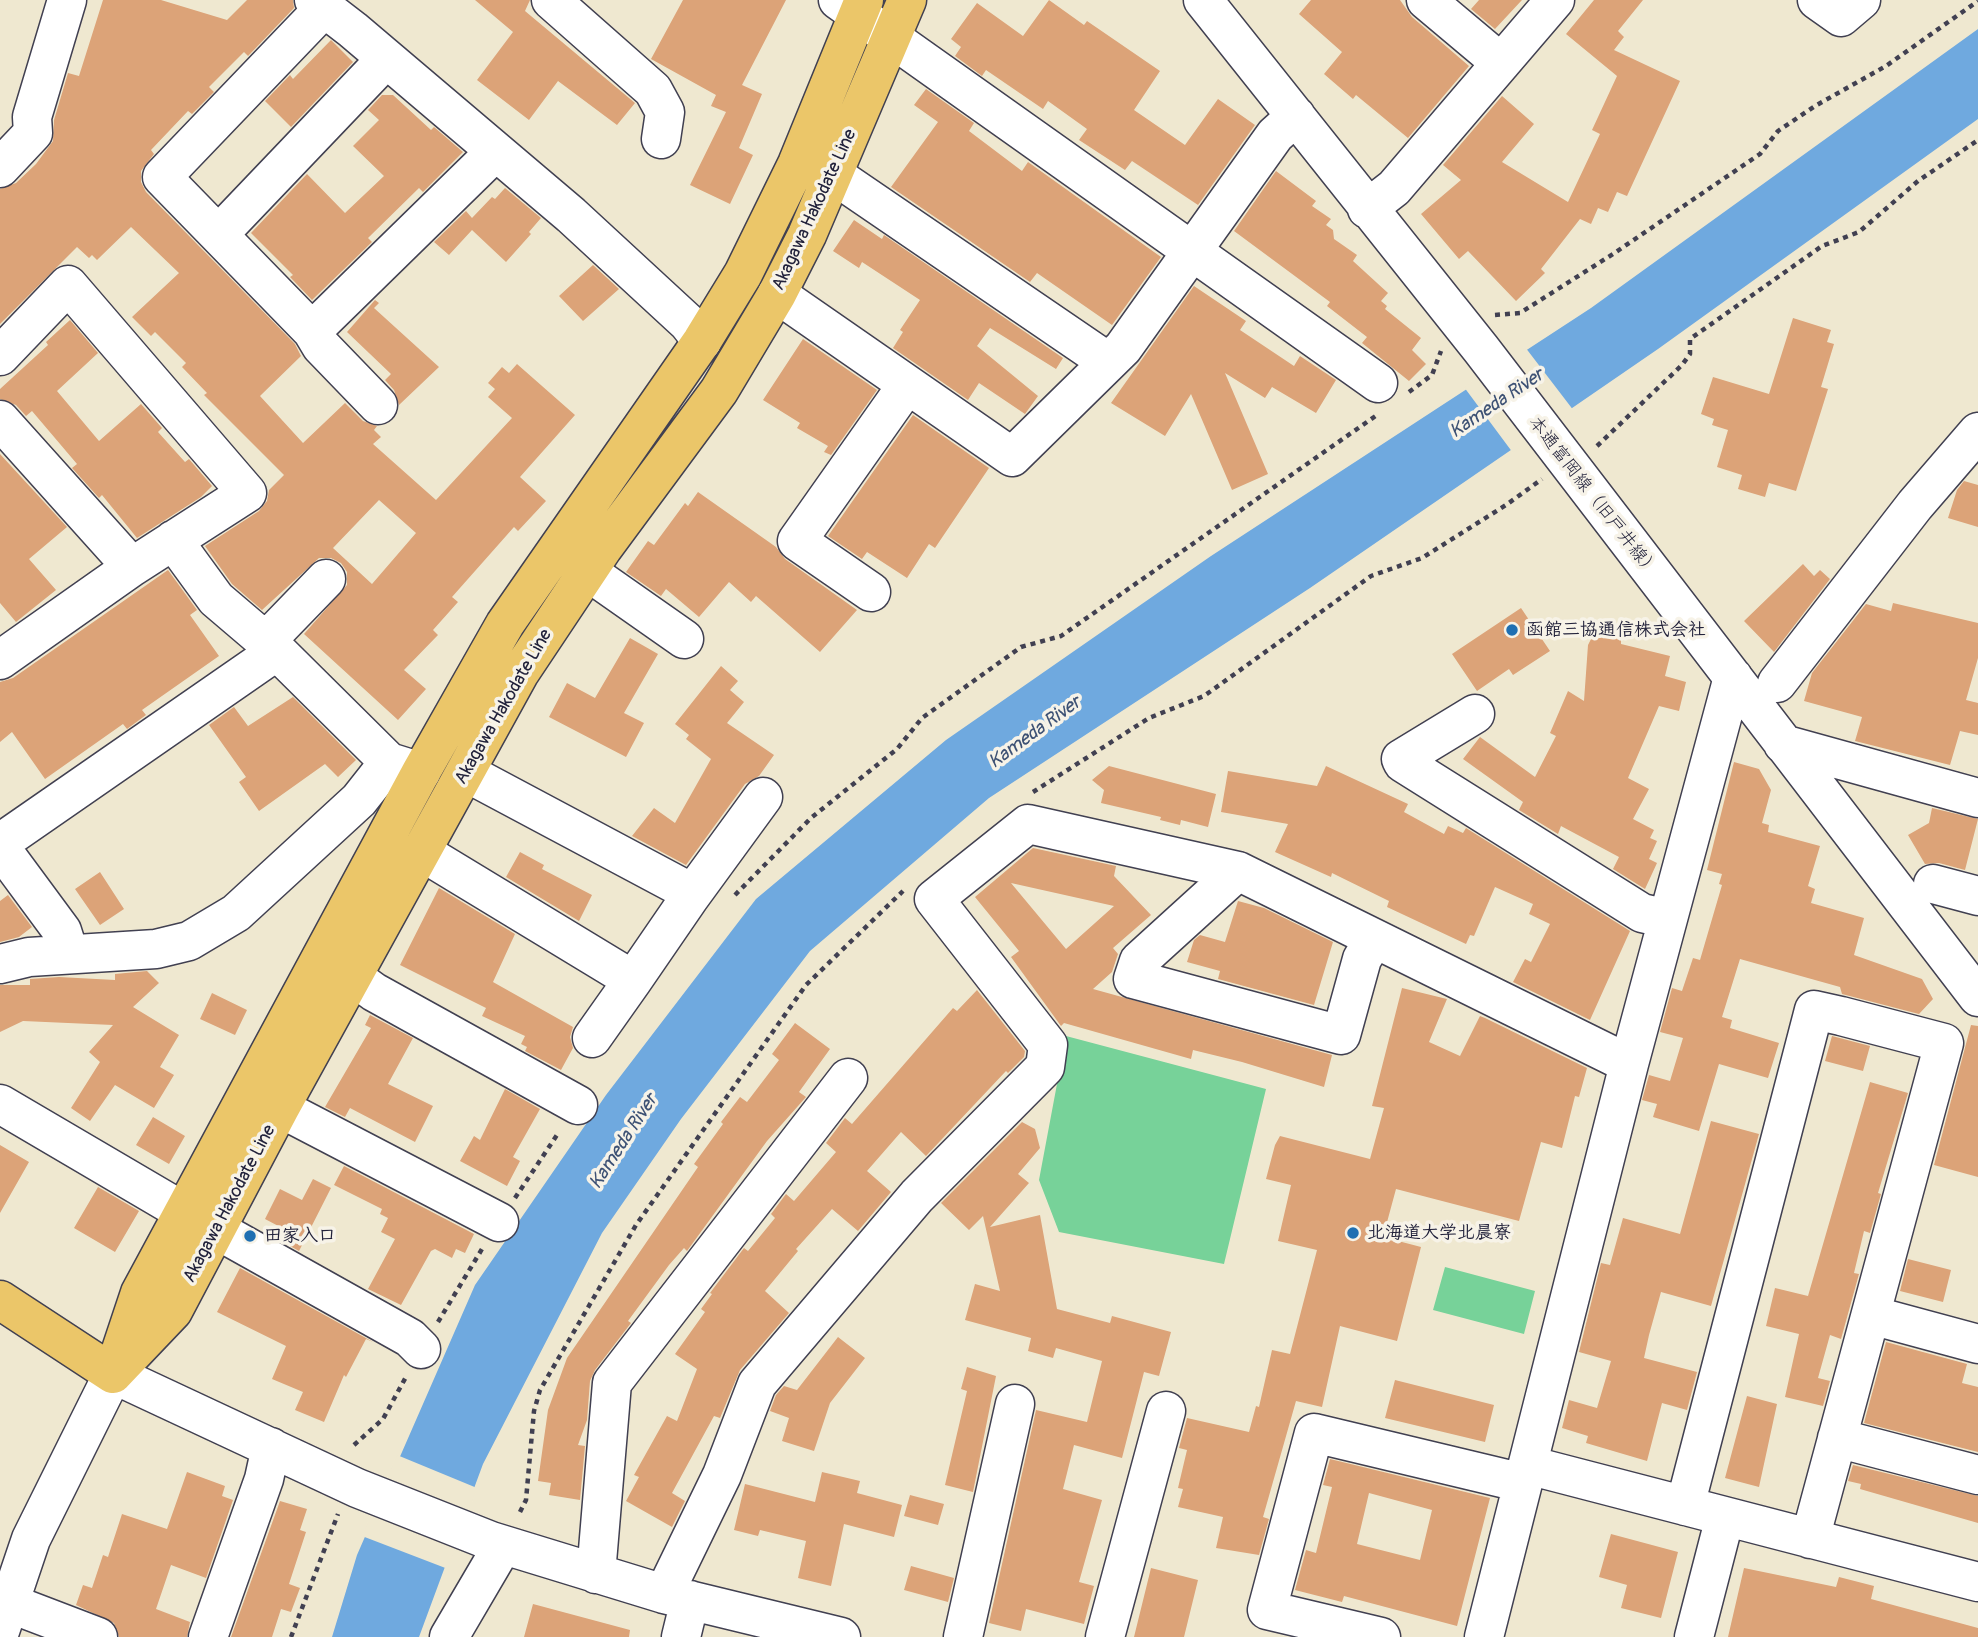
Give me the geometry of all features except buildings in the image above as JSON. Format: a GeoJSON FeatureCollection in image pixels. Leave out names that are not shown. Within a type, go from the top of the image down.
{"type":"FeatureCollection","features":[{"type":"Feature","properties":{"kind":"main road","name":"Akagawa Hakodate Line"},"geometry":{"type":"LineString","coordinates":[[113,1374],[140,1293],[200,1221],[280,1108],[467,773],[519,674],[587,571],[719,391],[777,294],[834,175],[906,0]]}},
{"type":"Feature","properties":{"kind":"main road","name":"Akagawa Hakodate Line"},"geometry":{"type":"LineString","coordinates":[[200,1221],[405,767],[702,341],[743,274],[797,164],[853,5]]}},
{"type":"Feature","properties":{"kind":"main road"},"geometry":{"type":"LineString","coordinates":[[0,1300],[113,1374]]}},
{"type":"Feature","properties":{"kind":"street"},"geometry":{"type":"LineString","coordinates":[[0,168],[33,133],[32,117],[67,0]]}},
{"type":"Feature","properties":{"kind":"street"},"geometry":{"type":"LineString","coordinates":[[551,0],[653,90],[665,112],[661,139]]}},
{"type":"Feature","properties":{"kind":"street","name":"本通富岡線（旧戸井線）"},"geometry":{"type":"LineString","coordinates":[[1203,0],[1367,209],[1484,332],[1576,451],[1733,677],[1978,997]]}},
{"type":"Feature","properties":{"kind":"street"},"geometry":{"type":"LineString","coordinates":[[1426,0],[1501,62]]}},
{"type":"Feature","properties":{"kind":"street"},"geometry":{"type":"LineString","coordinates":[[1367,209],[1394,188],[1555,0]]}},
{"type":"Feature","properties":{"kind":"street"},"geometry":{"type":"LineString","coordinates":[[1817,0],[1841,17],[1861,0]]}},
{"type":"Feature","properties":{"kind":"street"},"geometry":{"type":"LineString","coordinates":[[378,405],[321,346],[312,331],[162,177],[319,4],[581,224],[688,323],[702,341]]}},
{"type":"Feature","properties":{"kind":"street"},"geometry":{"type":"LineString","coordinates":[[853,5],[889,38],[1193,254],[1388,397]]}},
{"type":"Feature","properties":{"kind":"street"},"geometry":{"type":"LineString","coordinates":[[219,234],[386,58]]}},
{"type":"Feature","properties":{"kind":"street"},"geometry":{"type":"LineString","coordinates":[[777,294],[1012,457],[1123,348],[1193,254],[1275,135],[1296,116]]}},
{"type":"Feature","properties":{"kind":"street"},"geometry":{"type":"LineString","coordinates":[[312,331],[495,152]]}},
{"type":"Feature","properties":{"kind":"street"},"geometry":{"type":"LineString","coordinates":[[834,175],[1108,362]]}},
{"type":"Feature","properties":{"kind":"street"},"geometry":{"type":"LineString","coordinates":[[0,356],[68,285],[247,493],[5,648]]}},
{"type":"Feature","properties":{"kind":"street"},"geometry":{"type":"LineString","coordinates":[[871,592],[797,541],[907,386]]}},
{"type":"Feature","properties":{"kind":"street"},"geometry":{"type":"LineString","coordinates":[[0,420],[132,567]]}},
{"type":"Feature","properties":{"kind":"street"},"geometry":{"type":"LineString","coordinates":[[1777,683],[1915,505],[1978,432]]}},
{"type":"Feature","properties":{"kind":"street"},"geometry":{"type":"LineString","coordinates":[[0,964],[29,957],[69,953],[156,949],[189,941],[236,913],[359,800],[405,767],[216,599],[173,540]]}},
{"type":"Feature","properties":{"kind":"street"},"geometry":{"type":"LineString","coordinates":[[587,571],[684,639]]}},
{"type":"Feature","properties":{"kind":"street"},"geometry":{"type":"LineString","coordinates":[[69,953],[62,931],[0,845],[272,646],[326,579]]}},
{"type":"Feature","properties":{"kind":"street"},"geometry":{"type":"LineString","coordinates":[[1483,1637],[1629,1064],[1733,677]]}},
{"type":"Feature","properties":{"kind":"street"},"geometry":{"type":"LineString","coordinates":[[1475,714],[1401,759],[1642,914],[1668,919]]}},
{"type":"Feature","properties":{"kind":"street"},"geometry":{"type":"LineString","coordinates":[[1783,744],[1978,798]]}},
{"type":"Feature","properties":{"kind":"street"},"geometry":{"type":"LineString","coordinates":[[467,773],[679,886],[690,897]]}},
{"type":"Feature","properties":{"kind":"street"},"geometry":{"type":"LineString","coordinates":[[592,1038],[763,797]]}},
{"type":"Feature","properties":{"kind":"street"},"geometry":{"type":"LineString","coordinates":[[681,1637],[677,1597],[757,1384],[917,1196],[1045,1067],[1048,1045],[934,898],[1028,824],[1238,871],[1629,1064]]}},
{"type":"Feature","properties":{"kind":"street"},"geometry":{"type":"LineString","coordinates":[[422,852],[634,980]]}},
{"type":"Feature","properties":{"kind":"street"},"geometry":{"type":"LineString","coordinates":[[1238,871],[1139,961],[1133,979],[1341,1035],[1362,959],[1374,939]]}},
{"type":"Feature","properties":{"kind":"street"},"geometry":{"type":"LineString","coordinates":[[1933,884],[1978,896]]}},
{"type":"Feature","properties":{"kind":"street"},"geometry":{"type":"LineString","coordinates":[[352,976],[374,992],[578,1105]]}},
{"type":"Feature","properties":{"kind":"street"},"geometry":{"type":"LineString","coordinates":[[1685,1506],[1814,1010],[1944,1043],[1810,1539]]}},
{"type":"Feature","properties":{"kind":"street"},"geometry":{"type":"LineString","coordinates":[[596,1574],[612,1383],[848,1078]]}},
{"type":"Feature","properties":{"kind":"street"},"geometry":{"type":"LineString","coordinates":[[0,1104],[200,1221],[410,1338],[421,1349]]}},
{"type":"Feature","properties":{"kind":"street"},"geometry":{"type":"LineString","coordinates":[[280,1108],[499,1222]]}},
{"type":"Feature","properties":{"kind":"street"},"geometry":{"type":"LineString","coordinates":[[1871,1315],[1978,1344]]}},
{"type":"Feature","properties":{"kind":"street"},"geometry":{"type":"LineString","coordinates":[[98,1637],[4,1617],[31,1539],[113,1374],[271,1447],[348,1501],[677,1597],[841,1637]]}},
{"type":"Feature","properties":{"kind":"street"},"geometry":{"type":"LineString","coordinates":[[963,1637],[1015,1404]]}},
{"type":"Feature","properties":{"kind":"street"},"geometry":{"type":"LineString","coordinates":[[1105,1637],[1166,1411]]}},
{"type":"Feature","properties":{"kind":"street"},"geometry":{"type":"LineString","coordinates":[[1381,1637],[1267,1609],[1314,1433],[1685,1506],[1978,1582]]}},
{"type":"Feature","properties":{"kind":"street"},"geometry":{"type":"LineString","coordinates":[[1837,1438],[1978,1475]]}},
{"type":"Feature","properties":{"kind":"street"},"geometry":{"type":"LineString","coordinates":[[208,1637],[264,1479],[271,1447]]}},
{"type":"Feature","properties":{"kind":"street"},"geometry":{"type":"LineString","coordinates":[[1695,1637],[1725,1517]]}},
{"type":"Feature","properties":{"kind":"street"},"geometry":{"type":"LineString","coordinates":[[449,1637],[497,1543]]}},
{"type":"Feature","properties":{"kind":"path"},"geometry":{"type":"LineString","coordinates":[[1484,332],[1520,313],[1613,254],[1760,154],[1778,131],[1815,106],[1886,66],[1978,1]]}},
{"type":"Feature","properties":{"kind":"path"},"geometry":{"type":"LineString","coordinates":[[1576,451],[1682,365],[1690,354],[1690,339],[1822,246],[1859,232],[1919,181],[1978,140]]}},
{"type":"Feature","properties":{"kind":"path"},"geometry":{"type":"LineString","coordinates":[[728,903],[811,818],[897,749],[922,718],[1021,647],[1061,636],[1388,397],[1432,375],[1442,347]]}},
{"type":"Feature","properties":{"kind":"path"},"geometry":{"type":"LineString","coordinates":[[354,1445],[383,1419],[421,1349],[499,1222],[578,1105]]}},
{"type":"Feature","properties":{"kind":"path"},"geometry":{"type":"LineString","coordinates":[[291,1637],[348,1501]]}},
{"type":"Feature","properties":{"kind":"green space"},"geometry":{"type":"Polygon","coordinates":[[[1066,1036],[1266,1089],[1224,1264],[1059,1232],[1039,1180],[1066,1036]]]}},
{"type":"Feature","properties":{"kind":"green space"},"geometry":{"type":"Polygon","coordinates":[[[1445,1267],[1535,1291],[1524,1334],[1433,1310],[1445,1267]]]}},
{"type":"Feature","properties":{"kind":"water","name":"Kameda River"},"geometry":{"type":"Polygon","coordinates":[[[1978,29],[1978,119],[1658,349],[1310,588],[989,798],[810,951],[681,1119],[602,1233],[483,1464],[419,1637],[332,1637],[357,1555],[475,1285],[606,1095],[756,899],[946,740],[1211,556],[1591,308],[1978,29]]]}},
{"type":"Feature","properties":{"kind":"pier"},"geometry":{"type":"Polygon","coordinates":[[[1525,347],[1574,411],[1513,453],[1464,387],[1525,347]]]}},
{"type":"Feature","properties":{"kind":"pier"},"geometry":{"type":"Polygon","coordinates":[[[397,1455],[477,1488],[448,1569],[362,1536],[397,1455]]]}},
{"type":"Feature","properties":{"kind":"place","name":"函館三協通信株式会社"},"geometry":{"type":"Point","coordinates":[1512,630]}},
{"type":"Feature","properties":{"kind":"place","name":"北海道大学北晨寮"},"geometry":{"type":"Point","coordinates":[1353,1233]}},
{"type":"Feature","properties":{"kind":"place","name":"田家入口"},"geometry":{"type":"Point","coordinates":[250,1236]}}]}
